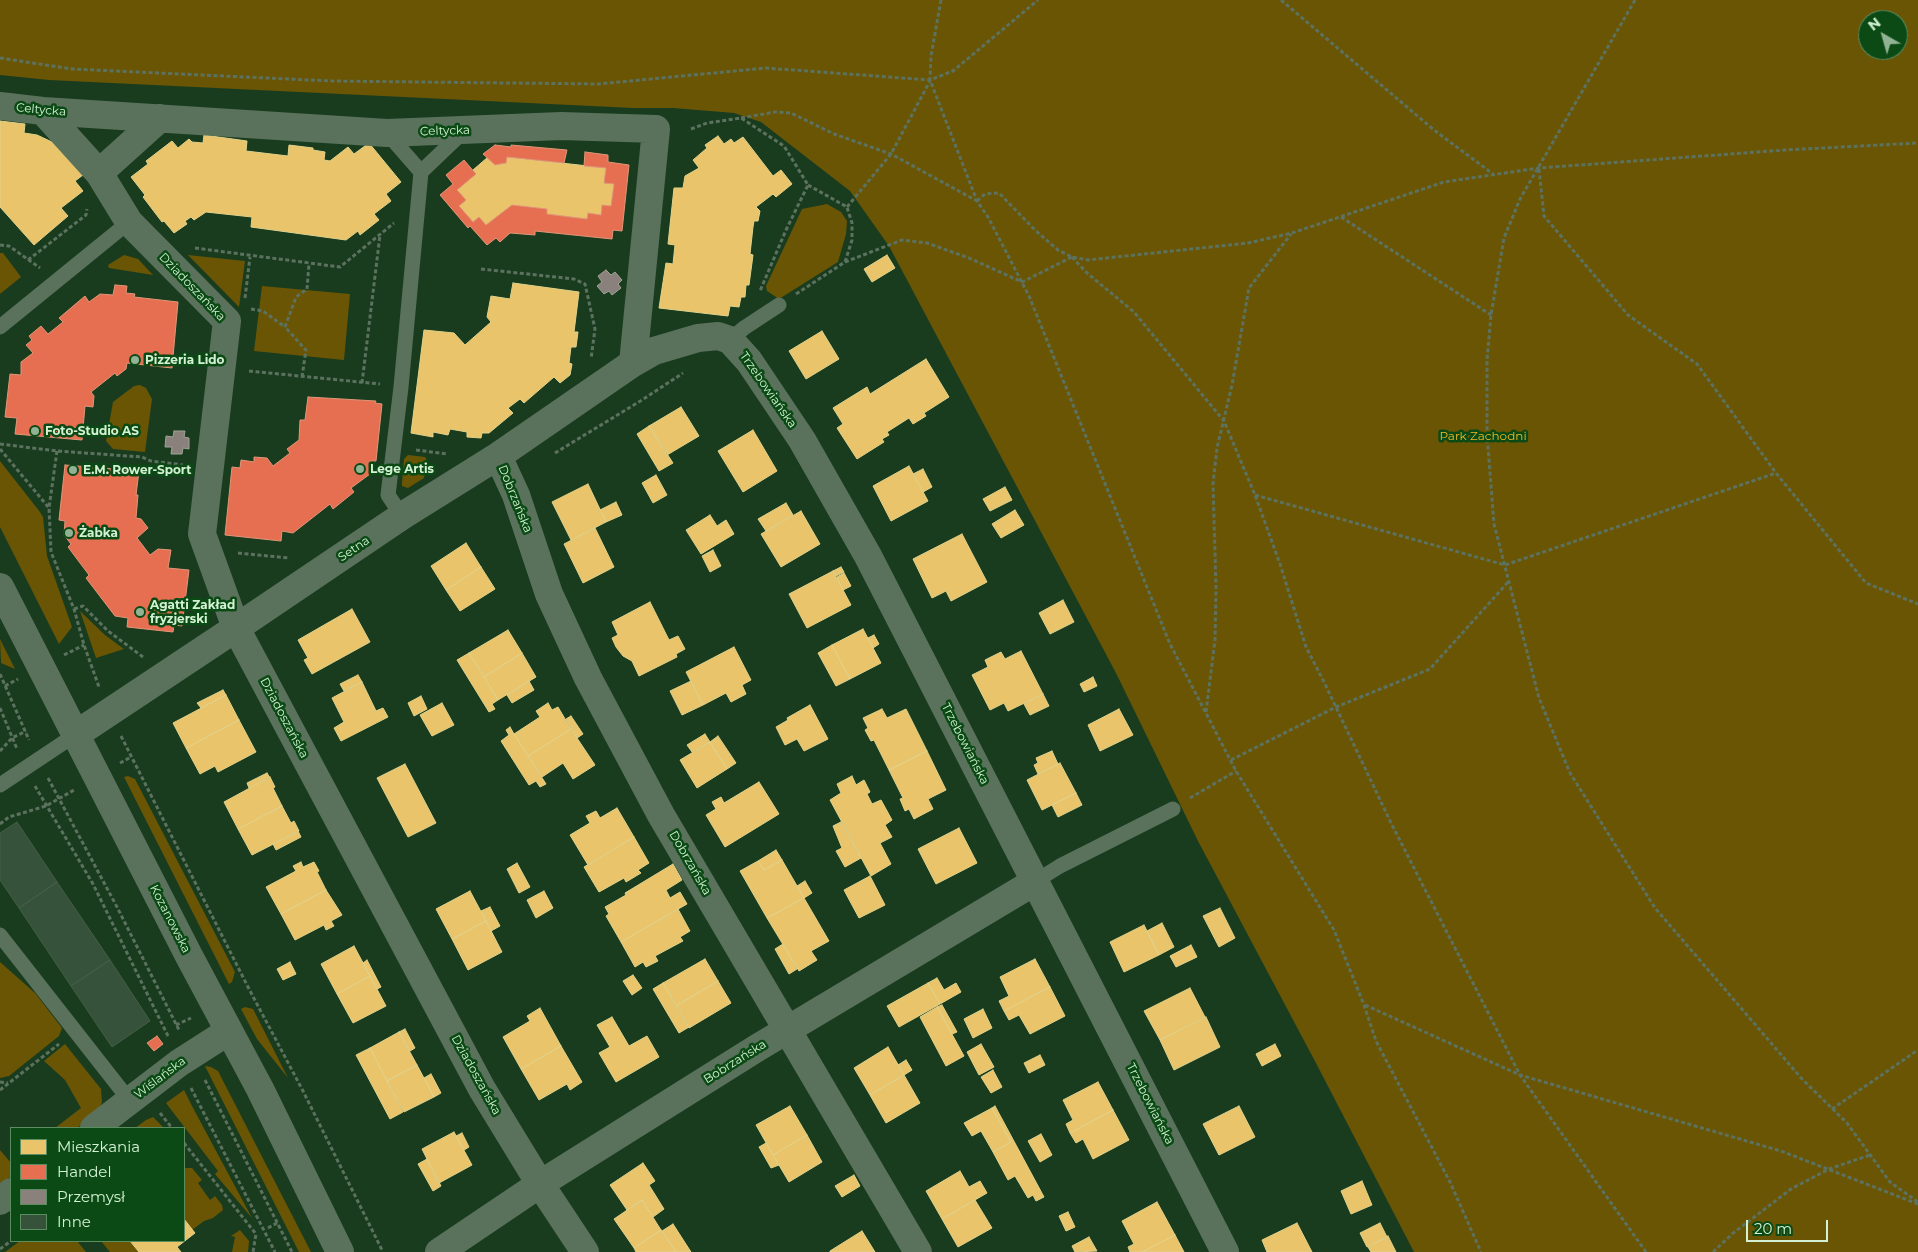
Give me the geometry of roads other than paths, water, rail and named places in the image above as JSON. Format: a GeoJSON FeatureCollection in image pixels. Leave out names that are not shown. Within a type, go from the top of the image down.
{"type":"FeatureCollection","features":[{"type":"Feature","properties":{"kind":"street","name":"Celtycka"},"geometry":{"type":"LineString","coordinates":[[0,106],[43,111],[387,133],[561,126],[656,129],[633,363]]}},
{"type":"Feature","properties":{"kind":"street","name":"Dziadoszańska"},"geometry":{"type":"LineString","coordinates":[[43,111],[99,174],[129,222],[227,321],[202,534],[236,628],[482,1089],[540,1184],[585,1252]]}},
{"type":"Feature","properties":{"kind":"street"},"geometry":{"type":"LineString","coordinates":[[99,174],[160,118]]}},
{"type":"Feature","properties":{"kind":"street","name":"Trzebowiańska"},"geometry":{"type":"LineString","coordinates":[[633,363],[654,351],[698,338],[737,334],[749,361],[802,440],[868,556],[1225,1252]]}},
{"type":"Feature","properties":{"kind":"street","name":"Setna"},"geometry":{"type":"LineString","coordinates":[[75,735],[402,516],[498,456],[633,363]]}},
{"type":"Feature","properties":{"kind":"street","name":"Dobrzańska"},"geometry":{"type":"LineString","coordinates":[[498,456],[516,495],[550,594],[588,678],[662,815],[918,1252]]}},
{"type":"Feature","properties":{"kind":"street","name":"Kozanowska"},"geometry":{"type":"LineString","coordinates":[[0,587],[228,1031],[260,1089],[340,1252]]}},
{"type":"Feature","properties":{"kind":"street","name":"Bobrzańska"},"geometry":{"type":"LineString","coordinates":[[439,1252],[540,1184],[787,1030],[1036,881]]}},
{"type":"Feature","properties":{"kind":"street","name":"Wiślańska"},"geometry":{"type":"LineString","coordinates":[[95,1127],[185,1058],[228,1031]]}},
{"type":"Feature","properties":{"kind":"street"},"geometry":{"type":"LineString","coordinates":[[0,1201],[10,1193]]}},
{"type":"Feature","properties":{"kind":"lane"},"geometry":{"type":"LineString","coordinates":[[402,516],[388,495],[401,386],[421,172],[466,130]]}},
{"type":"Feature","properties":{"kind":"lane"},"geometry":{"type":"LineString","coordinates":[[387,133],[421,172]]}},
{"type":"Feature","properties":{"kind":"lane"},"geometry":{"type":"LineString","coordinates":[[0,327],[129,222]]}},
{"type":"Feature","properties":{"kind":"lane"},"geometry":{"type":"LineString","coordinates":[[737,334],[779,306]]}},
{"type":"Feature","properties":{"kind":"lane"},"geometry":{"type":"LineString","coordinates":[[0,785],[75,735]]}},
{"type":"Feature","properties":{"kind":"lane"},"geometry":{"type":"LineString","coordinates":[[1036,881],[1060,866],[1173,808]]}},
{"type":"Feature","properties":{"kind":"lane"},"geometry":{"type":"LineString","coordinates":[[0,935],[130,1101]]}},
{"type":"Feature","properties":{"kind":"place","name":"Pizzeria Lido"},"geometry":{"type":"Point","coordinates":[135,360]}},
{"type":"Feature","properties":{"kind":"place","name":"Foto-Studio AS"},"geometry":{"type":"Point","coordinates":[35,431]}},
{"type":"Feature","properties":{"kind":"place","name":"Lege Artis"},"geometry":{"type":"Point","coordinates":[360,469]}},
{"type":"Feature","properties":{"kind":"place","name":"E.M. Rower-Sport"},"geometry":{"type":"Point","coordinates":[73,470]}},
{"type":"Feature","properties":{"kind":"place","name":"Żabka"},"geometry":{"type":"Point","coordinates":[69,533]}},
{"type":"Feature","properties":{"kind":"place","name":"Agatti Zakład fryzjerski"},"geometry":{"type":"Point","coordinates":[140,612]}},
{"type":"Feature","properties":{"kind":"park label","name":"Park Zachodni"},"geometry":{"type":"Point","coordinates":[1483,436]}}]}
